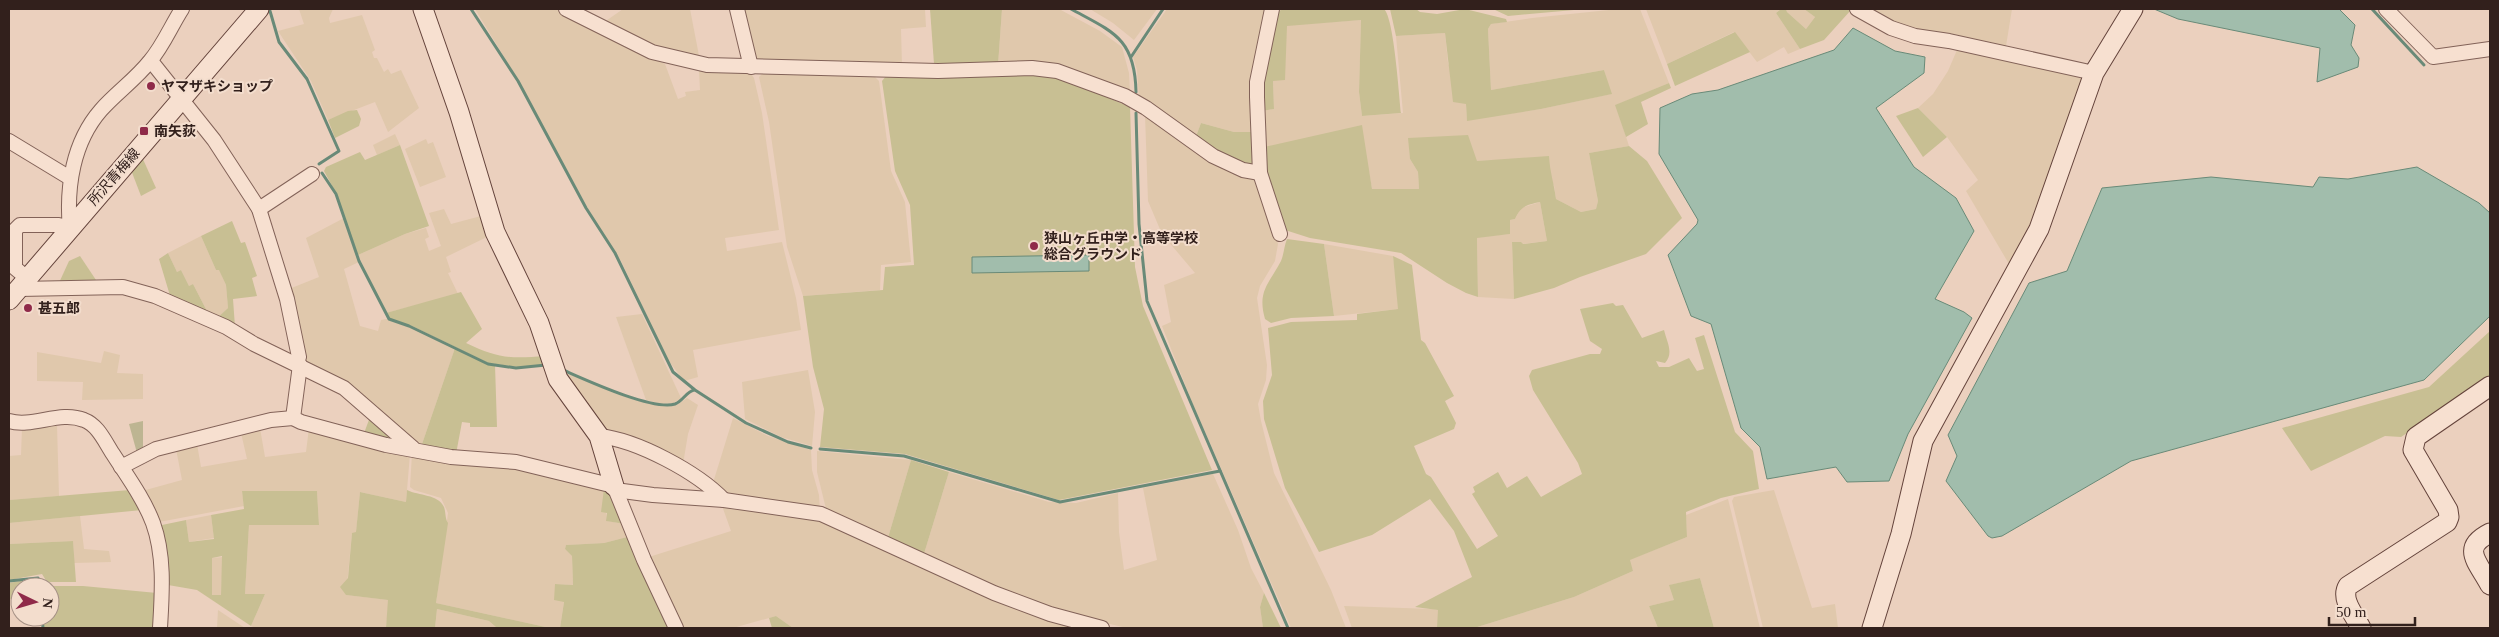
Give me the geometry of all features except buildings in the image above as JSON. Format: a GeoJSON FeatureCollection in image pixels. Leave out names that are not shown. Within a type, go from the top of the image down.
{"type":"FeatureCollection","features":[{"type":"Feature","properties":{"kind":"street"},"geometry":{"type":"LineString","coordinates":[[182,9],[151,61],[94,119],[78,153],[70,178],[70,228],[59,225],[20,225],[15,230],[15,291],[123,287],[143,292],[226,327],[264,350],[298,364],[344,388],[414,449]]}},
{"type":"Feature","properties":{"kind":"street","name":"所沢青梅線"},"geometry":{"type":"LineString","coordinates":[[15,291],[259,9]]}},
{"type":"Feature","properties":{"kind":"street"},"geometry":{"type":"LineString","coordinates":[[422,9],[459,112],[495,232],[539,323],[558,379],[599,436],[615,488],[644,560],[676,628]]}},
{"type":"Feature","properties":{"kind":"street"},"geometry":{"type":"LineString","coordinates":[[566,9],[652,52],[707,65],[938,71],[1032,68],[1057,71],[1125,96],[1146,108],[1213,156],[1243,170],[1260,173]]}},
{"type":"Feature","properties":{"kind":"street"},"geometry":{"type":"LineString","coordinates":[[737,9],[751,66]]}},
{"type":"Feature","properties":{"kind":"street"},"geometry":{"type":"LineString","coordinates":[[1272,9],[1257,82],[1260,173],[1280,234]]}},
{"type":"Feature","properties":{"kind":"street"},"geometry":{"type":"LineString","coordinates":[[1857,9],[1891,28],[1915,36],[1949,41],[2094,74]]}},
{"type":"Feature","properties":{"kind":"street"},"geometry":{"type":"LineString","coordinates":[[1872,628],[1901,534],[1924,441],[1933,421],[2039,229],[2094,74],[2133,9]]}},
{"type":"Feature","properties":{"kind":"street"},"geometry":{"type":"LineString","coordinates":[[2386,9],[2433,57],[2490,49]]}},
{"type":"Feature","properties":{"kind":"street"},"geometry":{"type":"LineString","coordinates":[[151,61],[214,140],[259,210],[287,299],[299,357],[293,418]]}},
{"type":"Feature","properties":{"kind":"street"},"geometry":{"type":"LineString","coordinates":[[9,141],[70,178]]}},
{"type":"Feature","properties":{"kind":"street"},"geometry":{"type":"LineString","coordinates":[[259,210],[312,174]]}},
{"type":"Feature","properties":{"kind":"street"},"geometry":{"type":"LineString","coordinates":[[2361,628],[2345,598],[2345,591],[2348,586],[2447,522],[2449,516],[2448,510],[2413,450],[2416,437],[2490,386]]}},
{"type":"Feature","properties":{"kind":"street"},"geometry":{"type":"LineString","coordinates":[[9,421],[25,424],[65,418],[84,420],[97,430],[147,509],[153,524],[161,569],[160,628]]}},
{"type":"Feature","properties":{"kind":"street"},"geometry":{"type":"LineString","coordinates":[[121,467],[156,449],[271,420],[293,418],[301,422],[386,445],[451,457],[516,462],[615,488],[653,495],[724,500],[821,514],[1008,599],[1050,614],[1102,628]]}},
{"type":"Feature","properties":{"kind":"street"},"geometry":{"type":"LineString","coordinates":[[599,436],[611,437],[651,452],[698,479],[724,500]]}},
{"type":"Feature","properties":{"kind":"street"},"geometry":{"type":"LineString","coordinates":[[2490,533],[2477,540],[2473,546],[2474,553],[2490,585]]}},
{"type":"Feature","properties":{"kind":"shaded area"},"geometry":{"type":"Polygon","coordinates":[[[299,9],[333,9],[329,18],[330,23],[362,15],[375,50],[372,52],[374,58],[377,58],[384,72],[388,69],[391,74],[401,70],[419,108],[388,132],[375,102],[328,120],[311,81],[278,31],[304,24],[299,9]]]}},
{"type":"Feature","properties":{"kind":"shaded area"},"geometry":{"type":"Polygon","coordinates":[[[475,9],[556,9],[665,64],[678,99],[686,96],[685,92],[700,90],[699,71],[749,71],[754,78],[762,113],[779,230],[725,238],[727,251],[782,242],[796,298],[801,330],[693,350],[698,377],[684,381],[668,360],[621,261],[599,229],[521,85],[475,9]]]}},
{"type":"Feature","properties":{"kind":"shaded area"},"geometry":{"type":"Polygon","coordinates":[[[623,9],[690,9],[700,61],[668,54],[603,23],[623,9]]]}},
{"type":"Feature","properties":{"kind":"shaded area"},"geometry":{"type":"Polygon","coordinates":[[[742,9],[925,9],[926,27],[901,29],[902,66],[760,63],[755,58],[742,9]]]}},
{"type":"Feature","properties":{"kind":"shaded area"},"geometry":{"type":"Polygon","coordinates":[[[930,9],[1002,9],[998,65],[937,67],[934,64],[930,9]]]}},
{"type":"Feature","properties":{"kind":"shaded area"},"geometry":{"type":"Polygon","coordinates":[[[1002,9],[1059,9],[1100,31],[1122,47],[1129,73],[1130,94],[998,65],[1002,9]]]}},
{"type":"Feature","properties":{"kind":"shaded area"},"geometry":{"type":"Polygon","coordinates":[[[1090,9],[1157,9],[1134,40],[1113,23],[1090,9]]]}},
{"type":"Feature","properties":{"kind":"shaded area"},"geometry":{"type":"Polygon","coordinates":[[[1167,9],[1267,9],[1255,132],[1234,132],[1201,123],[1195,139],[1139,99],[1137,70],[1133,57],[1167,9]]]}},
{"type":"Feature","properties":{"kind":"shaded area"},"geometry":{"type":"Polygon","coordinates":[[[1282,9],[1384,9],[1388,15],[1391,27],[1401,113],[1362,116],[1359,92],[1361,20],[1287,26],[1285,80],[1273,81],[1274,109],[1262,111],[1261,83],[1276,14],[1282,9]]]}},
{"type":"Feature","properties":{"kind":"shaded area"},"geometry":{"type":"Polygon","coordinates":[[[1390,9],[1416,9],[1420,12],[1437,14],[1465,9],[1506,19],[1507,22],[1491,24],[1488,29],[1491,90],[1604,70],[1612,94],[1541,109],[1467,121],[1466,104],[1453,102],[1445,33],[1396,36],[1390,9]]]}},
{"type":"Feature","properties":{"kind":"shaded area"},"geometry":{"type":"Polygon","coordinates":[[[1493,9],[1585,9],[1508,16],[1493,9]]]}},
{"type":"Feature","properties":{"kind":"shaded area"},"geometry":{"type":"Polygon","coordinates":[[[1618,9],[1640,9],[1669,83],[1616,105],[1629,146],[1589,153],[1598,201],[1596,209],[1581,212],[1556,199],[1554,185],[1501,160],[1477,161],[1409,138],[1410,159],[1418,172],[1419,189],[1372,189],[1369,172],[1264,147],[1262,111],[1274,109],[1273,80],[1287,25],[1361,20],[1359,92],[1362,116],[1403,113],[1396,36],[1445,33],[1448,63],[1466,104],[1467,120],[1541,109],[1611,94],[1604,70],[1491,90],[1488,29],[1491,24],[1618,9]]]}},
{"type":"Feature","properties":{"kind":"shaded area"},"geometry":{"type":"Polygon","coordinates":[[[1646,9],[1781,9],[1776,13],[1800,49],[1788,54],[1784,47],[1757,62],[1734,32],[1667,64],[1646,9]]]}},
{"type":"Feature","properties":{"kind":"shaded area"},"geometry":{"type":"Polygon","coordinates":[[[1781,9],[1786,9],[1806,29],[1815,17],[1804,9],[1851,10],[1824,40],[1800,49],[1776,13],[1781,9]]]}},
{"type":"Feature","properties":{"kind":"shaded area"},"geometry":{"type":"Polygon","coordinates":[[[1786,9],[1804,9],[1815,17],[1806,29],[1786,9]]]}},
{"type":"Feature","properties":{"kind":"shaded area"},"geometry":{"type":"Polygon","coordinates":[[[1870,9],[2012,9],[2006,46],[2003,48],[1914,29],[1886,19],[1870,9]]]}},
{"type":"Feature","properties":{"kind":"shaded area"},"geometry":{"type":"Polygon","coordinates":[[[2154,9],[2339,9],[2355,25],[2351,45],[2359,58],[2358,67],[2317,82],[2320,48],[2178,19],[2154,9]]]}},
{"type":"Feature","properties":{"kind":"shaded area"},"geometry":{"type":"Polygon","coordinates":[[[1853,28],[1895,51],[1925,57],[1924,73],[1876,108],[1914,167],[1956,198],[1974,231],[1935,299],[1964,312],[1972,318],[1908,434],[1889,481],[1847,482],[1836,467],[1767,479],[1760,447],[1741,428],[1711,324],[1691,316],[1668,255],[1697,224],[1698,220],[1659,154],[1660,108],[1692,94],[1718,90],[1834,50],[1853,28]]]}},
{"type":"Feature","properties":{"kind":"shaded area"},"geometry":{"type":"Polygon","coordinates":[[[1735,32],[1750,52],[1675,86],[1667,64],[1735,32]]]}},
{"type":"Feature","properties":{"kind":"shaded area"},"geometry":{"type":"Polygon","coordinates":[[[1957,50],[2082,77],[2084,83],[2058,155],[2054,156],[2052,161],[2054,167],[2035,220],[2014,262],[2009,264],[1966,191],[1978,180],[1947,137],[1918,108],[1933,94],[1948,71],[1957,50]]]}},
{"type":"Feature","properties":{"kind":"shaded area"},"geometry":{"type":"Polygon","coordinates":[[[763,73],[873,75],[879,81],[891,171],[905,202],[911,262],[881,265],[880,290],[803,296],[787,247],[769,122],[759,77],[763,73]]]}},
{"type":"Feature","properties":{"kind":"shaded area"},"geometry":{"type":"Polygon","coordinates":[[[1025,75],[1061,78],[1130,107],[1135,267],[1143,306],[1212,470],[1059,500],[905,454],[820,447],[824,409],[813,367],[803,296],[883,290],[885,267],[914,265],[910,205],[895,171],[882,81],[886,76],[1025,75]]]}},
{"type":"Feature","properties":{"kind":"shaded area"},"geometry":{"type":"Polygon","coordinates":[[[1669,83],[1671,88],[1641,102],[1648,124],[1626,137],[1615,105],[1669,83]]]}},
{"type":"Feature","properties":{"kind":"shaded area"},"geometry":{"type":"Polygon","coordinates":[[[1918,108],[1947,137],[1923,157],[1896,116],[1918,108]]]}},
{"type":"Feature","properties":{"kind":"shaded area"},"geometry":{"type":"Polygon","coordinates":[[[357,110],[361,119],[359,126],[335,138],[328,120],[348,111],[357,110]]]}},
{"type":"Feature","properties":{"kind":"shaded area"},"geometry":{"type":"Polygon","coordinates":[[[1145,115],[1259,182],[1278,244],[1275,261],[1260,286],[1257,298],[1267,365],[1266,380],[1258,404],[1261,421],[1274,473],[1331,590],[1346,628],[1291,628],[1192,402],[1162,326],[1171,322],[1164,285],[1195,273],[1162,234],[1148,201],[1145,115]]]}},
{"type":"Feature","properties":{"kind":"shaded area"},"geometry":{"type":"Polygon","coordinates":[[[1201,123],[1234,132],[1255,132],[1254,164],[1248,167],[1195,139],[1201,123]]]}},
{"type":"Feature","properties":{"kind":"shaded area"},"geometry":{"type":"Polygon","coordinates":[[[1362,125],[1372,189],[1419,189],[1418,172],[1410,159],[1408,138],[1468,135],[1477,161],[1549,156],[1556,199],[1581,212],[1596,209],[1598,201],[1589,153],[1629,146],[1647,161],[1682,218],[1646,254],[1554,288],[1514,299],[1512,242],[1521,242],[1523,244],[1547,241],[1540,202],[1528,205],[1519,211],[1515,219],[1510,220],[1510,234],[1477,238],[1478,297],[1447,283],[1401,253],[1310,238],[1285,230],[1265,181],[1264,147],[1362,125]]]}},
{"type":"Feature","properties":{"kind":"shaded area"},"geometry":{"type":"Polygon","coordinates":[[[395,134],[400,145],[377,155],[373,145],[395,134]]]}},
{"type":"Feature","properties":{"kind":"shaded area"},"geometry":{"type":"Polygon","coordinates":[[[426,139],[428,144],[433,142],[446,177],[420,187],[405,149],[426,139]]]}},
{"type":"Feature","properties":{"kind":"shaded area"},"geometry":{"type":"Polygon","coordinates":[[[400,145],[429,226],[405,234],[358,255],[336,193],[324,171],[326,167],[360,152],[365,160],[400,145]]]}},
{"type":"Feature","properties":{"kind":"shaded area"},"geometry":{"type":"Polygon","coordinates":[[[142,157],[156,188],[141,196],[131,170],[142,157]]]}},
{"type":"Feature","properties":{"kind":"shaded area"},"geometry":{"type":"Polygon","coordinates":[[[2417,167],[2479,203],[2490,213],[2490,316],[2424,380],[2131,461],[2002,536],[1992,538],[1988,536],[1946,481],[1957,456],[1948,435],[2029,283],[2067,271],[2102,188],[2211,177],[2313,187],[2319,177],[2348,179],[2417,167]]]}},
{"type":"Feature","properties":{"kind":"shaded area"},"geometry":{"type":"Polygon","coordinates":[[[1540,202],[1547,241],[1522,244],[1512,242],[1514,299],[1478,297],[1477,237],[1510,234],[1510,220],[1515,219],[1521,208],[1540,202]]]}},
{"type":"Feature","properties":{"kind":"shaded area"},"geometry":{"type":"Polygon","coordinates":[[[444,209],[451,224],[481,216],[489,236],[446,257],[451,272],[448,273],[458,294],[386,313],[358,255],[405,234],[426,228],[429,237],[425,239],[429,251],[441,246],[429,213],[444,209]]]}},
{"type":"Feature","properties":{"kind":"shaded area"},"geometry":{"type":"Polygon","coordinates":[[[344,218],[359,262],[344,269],[360,326],[378,331],[381,320],[386,319],[409,327],[455,348],[421,447],[308,365],[303,359],[289,289],[319,277],[306,238],[344,218]]]}},
{"type":"Feature","properties":{"kind":"shaded area"},"geometry":{"type":"Polygon","coordinates":[[[232,221],[241,243],[245,242],[257,276],[252,278],[257,296],[233,299],[235,327],[216,319],[228,308],[226,285],[219,270],[216,270],[201,236],[232,221]]]}},
{"type":"Feature","properties":{"kind":"shaded area"},"geometry":{"type":"Polygon","coordinates":[[[201,236],[216,270],[219,269],[226,285],[228,308],[216,319],[210,317],[193,284],[189,286],[181,270],[177,272],[168,253],[201,236]]]}},
{"type":"Feature","properties":{"kind":"shaded area"},"geometry":{"type":"Polygon","coordinates":[[[1287,239],[1324,244],[1334,316],[1291,318],[1271,323],[1265,319],[1262,301],[1263,294],[1281,261],[1287,239]]]}},
{"type":"Feature","properties":{"kind":"shaded area"},"geometry":{"type":"Polygon","coordinates":[[[1324,244],[1393,256],[1399,309],[1334,316],[1324,244]]]}},
{"type":"Feature","properties":{"kind":"shaded area"},"geometry":{"type":"Polygon","coordinates":[[[168,253],[177,272],[181,270],[189,286],[193,284],[210,317],[171,299],[159,259],[168,253]]]}},
{"type":"Feature","properties":{"kind":"shaded area"},"geometry":{"type":"Polygon","coordinates":[[[1089,255],[1089,271],[972,273],[972,257],[1089,255]]]}},
{"type":"Feature","properties":{"kind":"shaded area"},"geometry":{"type":"Polygon","coordinates":[[[80,256],[96,280],[94,284],[58,285],[69,261],[80,256]]]}},
{"type":"Feature","properties":{"kind":"shaded area"},"geometry":{"type":"Polygon","coordinates":[[[1393,256],[1412,265],[1421,340],[1425,343],[1454,396],[1445,401],[1456,423],[1454,429],[1414,446],[1426,474],[1431,477],[1477,549],[1498,536],[1472,494],[1475,492],[1473,487],[1498,472],[1507,488],[1527,476],[1541,497],[1582,474],[1578,463],[1533,390],[1529,376],[1532,370],[1590,354],[1600,354],[1602,349],[1590,341],[1580,309],[1613,303],[1616,306],[1623,305],[1642,338],[1664,330],[1669,347],[1669,355],[1665,363],[1656,361],[1659,367],[1669,367],[1689,358],[1697,371],[1704,369],[1695,338],[1704,335],[1735,432],[1753,451],[1759,489],[1721,498],[1686,512],[1687,537],[1630,560],[1633,571],[1574,597],[1474,628],[1437,628],[1438,610],[1415,607],[1472,577],[1454,531],[1430,499],[1372,535],[1319,552],[1285,488],[1264,419],[1263,401],[1272,375],[1268,328],[1291,322],[1357,320],[1357,314],[1398,309],[1393,256]]]}},
{"type":"Feature","properties":{"kind":"shaded area"},"geometry":{"type":"Polygon","coordinates":[[[461,292],[482,329],[466,343],[487,352],[504,356],[545,356],[546,366],[517,367],[488,363],[412,326],[389,319],[386,313],[461,292]]]}},
{"type":"Feature","properties":{"kind":"shaded area"},"geometry":{"type":"Polygon","coordinates":[[[642,314],[681,398],[674,403],[662,404],[646,400],[616,317],[642,314]]]}},
{"type":"Feature","properties":{"kind":"shaded area"},"geometry":{"type":"Polygon","coordinates":[[[2490,331],[2490,378],[2401,437],[2385,436],[2311,471],[2282,428],[2429,387],[2490,331]]]}},
{"type":"Feature","properties":{"kind":"shaded area"},"geometry":{"type":"Polygon","coordinates":[[[455,348],[488,364],[495,365],[497,427],[470,427],[470,423],[462,422],[456,454],[421,447],[455,348]]]}},
{"type":"Feature","properties":{"kind":"shaded area"},"geometry":{"type":"Polygon","coordinates":[[[104,351],[120,355],[117,373],[143,374],[143,399],[82,400],[83,382],[37,381],[37,352],[101,363],[104,351]]]}},
{"type":"Feature","properties":{"kind":"shaded area"},"geometry":{"type":"Polygon","coordinates":[[[808,370],[815,412],[812,446],[781,437],[745,419],[742,382],[808,370]]]}},
{"type":"Feature","properties":{"kind":"shaded area"},"geometry":{"type":"Polygon","coordinates":[[[566,373],[631,399],[662,406],[678,404],[687,398],[698,405],[688,434],[683,464],[601,430],[578,397],[566,373]]]}},
{"type":"Feature","properties":{"kind":"shaded area"},"geometry":{"type":"Polygon","coordinates":[[[370,417],[396,441],[363,436],[370,417]]]}},
{"type":"Feature","properties":{"kind":"shaded area"},"geometry":{"type":"Polygon","coordinates":[[[733,418],[768,436],[811,450],[812,470],[819,495],[820,511],[736,500],[712,486],[733,418]]]}},
{"type":"Feature","properties":{"kind":"shaded area"},"geometry":{"type":"Polygon","coordinates":[[[143,421],[143,450],[137,453],[129,424],[143,421]]]}},
{"type":"Feature","properties":{"kind":"shaded area"},"geometry":{"type":"Polygon","coordinates":[[[57,425],[59,496],[9,500],[9,456],[21,455],[22,428],[57,425]]]}},
{"type":"Feature","properties":{"kind":"shaded area"},"geometry":{"type":"Polygon","coordinates":[[[260,428],[265,457],[306,452],[309,428],[410,454],[406,502],[360,492],[356,533],[352,533],[346,595],[389,600],[386,628],[255,628],[251,626],[265,594],[245,594],[249,525],[319,525],[317,491],[242,491],[244,506],[159,522],[142,491],[182,480],[176,449],[197,444],[201,467],[247,459],[241,433],[260,428]]]}},
{"type":"Feature","properties":{"kind":"shaded area"},"geometry":{"type":"Polygon","coordinates":[[[817,451],[911,460],[887,541],[827,513],[817,472],[817,451]]]}},
{"type":"Feature","properties":{"kind":"shaded area"},"geometry":{"type":"Polygon","coordinates":[[[412,454],[521,468],[604,489],[607,521],[625,524],[631,536],[604,543],[566,545],[565,549],[572,556],[573,585],[555,584],[564,601],[560,628],[550,628],[436,603],[448,513],[441,498],[410,487],[412,454]]]}},
{"type":"Feature","properties":{"kind":"shaded area"},"geometry":{"type":"Polygon","coordinates":[[[911,460],[949,472],[923,557],[887,541],[911,460]]]}},
{"type":"Feature","properties":{"kind":"shaded area"},"geometry":{"type":"Polygon","coordinates":[[[949,472],[1049,502],[1076,503],[1118,493],[1119,532],[1124,570],[1157,560],[1143,488],[1213,474],[1238,530],[1251,568],[1264,593],[1260,607],[1263,628],[1127,628],[1046,609],[923,557],[949,472]]]}},
{"type":"Feature","properties":{"kind":"shaded area"},"geometry":{"type":"Polygon","coordinates":[[[604,489],[609,491],[625,524],[606,521],[607,513],[601,512],[604,489]]]}},
{"type":"Feature","properties":{"kind":"shaded area"},"geometry":{"type":"Polygon","coordinates":[[[130,490],[142,510],[9,523],[9,500],[130,490]]]}},
{"type":"Feature","properties":{"kind":"shaded area"},"geometry":{"type":"Polygon","coordinates":[[[407,490],[433,497],[445,509],[448,523],[436,603],[550,628],[497,628],[489,621],[437,609],[435,628],[386,628],[388,600],[346,595],[340,587],[348,578],[352,533],[356,532],[360,492],[406,502],[407,490]]]}},
{"type":"Feature","properties":{"kind":"shaded area"},"geometry":{"type":"Polygon","coordinates":[[[1774,490],[1812,608],[1835,604],[1838,628],[1763,628],[1732,501],[1734,497],[1774,490]]]}},
{"type":"Feature","properties":{"kind":"shaded area"},"geometry":{"type":"Polygon","coordinates":[[[242,491],[317,491],[319,525],[249,525],[245,594],[265,594],[251,626],[197,590],[168,585],[160,529],[162,525],[186,520],[189,542],[214,539],[211,515],[244,509],[242,491]],[[222,556],[212,558],[212,595],[221,595],[222,556]]]}},
{"type":"Feature","properties":{"kind":"shaded area"},"geometry":{"type":"Polygon","coordinates":[[[1728,499],[1760,628],[1714,628],[1700,578],[1670,585],[1675,600],[1649,606],[1658,628],[1474,628],[1574,597],[1633,571],[1629,560],[1687,537],[1686,515],[1728,499]]]}},
{"type":"Feature","properties":{"kind":"shaded area"},"geometry":{"type":"Polygon","coordinates":[[[721,503],[812,516],[1085,628],[793,628],[776,616],[733,628],[681,628],[649,557],[731,531],[721,503]]]}},
{"type":"Feature","properties":{"kind":"shaded area"},"geometry":{"type":"Polygon","coordinates":[[[211,515],[214,538],[189,542],[186,520],[211,515]]]}},
{"type":"Feature","properties":{"kind":"shaded area"},"geometry":{"type":"Polygon","coordinates":[[[80,516],[84,549],[109,551],[111,562],[74,563],[73,541],[9,544],[9,523],[80,516]]]}},
{"type":"Feature","properties":{"kind":"shaded area"},"geometry":{"type":"Polygon","coordinates":[[[631,536],[671,628],[560,628],[564,602],[554,600],[555,584],[573,585],[572,556],[565,549],[566,545],[604,543],[631,536]]]}},
{"type":"Feature","properties":{"kind":"shaded area"},"geometry":{"type":"Polygon","coordinates":[[[73,541],[76,582],[60,582],[60,577],[44,577],[42,574],[10,577],[9,580],[9,544],[73,541]]]}},
{"type":"Feature","properties":{"kind":"shaded area"},"geometry":{"type":"Polygon","coordinates":[[[223,557],[221,595],[212,595],[212,558],[223,557]]]}},
{"type":"Feature","properties":{"kind":"shaded area"},"geometry":{"type":"Polygon","coordinates":[[[1700,578],[1714,628],[1658,628],[1649,606],[1674,600],[1669,585],[1700,578]]]}},
{"type":"Feature","properties":{"kind":"shaded area"},"geometry":{"type":"Polygon","coordinates":[[[9,583],[10,583],[9,599],[9,583]]]}},
{"type":"Feature","properties":{"kind":"shaded area"},"geometry":{"type":"Polygon","coordinates":[[[60,586],[83,586],[157,593],[157,628],[44,628],[60,627],[60,586]]]}},
{"type":"Feature","properties":{"kind":"shaded area"},"geometry":{"type":"Polygon","coordinates":[[[1264,593],[1281,628],[1263,628],[1260,607],[1264,593]]]}},
{"type":"Feature","properties":{"kind":"shaded area"},"geometry":{"type":"Polygon","coordinates":[[[1344,606],[1438,610],[1438,625],[1437,628],[1352,628],[1344,606]]]}},
{"type":"Feature","properties":{"kind":"shaded area"},"geometry":{"type":"Polygon","coordinates":[[[437,609],[489,621],[497,628],[435,628],[437,609]]]}},
{"type":"Feature","properties":{"kind":"shaded area"},"geometry":{"type":"Polygon","coordinates":[[[218,610],[245,628],[217,628],[218,610]]]}},
{"type":"Feature","properties":{"kind":"shaded area"},"geometry":{"type":"Polygon","coordinates":[[[776,616],[793,628],[772,628],[769,618],[776,616]]]}},
{"type":"Feature","properties":{"kind":"waterway"},"geometry":{"type":"LineString","coordinates":[[471,9],[518,81],[586,208],[615,253],[673,372],[695,390],[746,423],[788,442],[811,448]]}},
{"type":"Feature","properties":{"kind":"waterway"},"geometry":{"type":"LineString","coordinates":[[1071,9],[1099,24],[1119,39],[1131,59],[1135,74],[1136,92]]}},
{"type":"Feature","properties":{"kind":"waterway"},"geometry":{"type":"LineString","coordinates":[[1131,57],[1163,9]]}},
{"type":"Feature","properties":{"kind":"waterway"},"geometry":{"type":"LineString","coordinates":[[2372,9],[2424,65]]}},
{"type":"Feature","properties":{"kind":"waterway"},"geometry":{"type":"LineString","coordinates":[[270,11],[279,42],[307,79],[339,151],[319,164]]}},
{"type":"Feature","properties":{"kind":"waterway"},"geometry":{"type":"LineString","coordinates":[[1136,113],[1139,224],[1147,301],[1288,628]]}},
{"type":"Feature","properties":{"kind":"waterway"},"geometry":{"type":"LineString","coordinates":[[322,173],[336,194],[359,261],[389,319],[409,326],[488,364],[516,368],[546,365]]}},
{"type":"Feature","properties":{"kind":"waterway"},"geometry":{"type":"LineString","coordinates":[[563,370],[587,381],[651,403],[675,404],[694,390]]}},
{"type":"Feature","properties":{"kind":"waterway"},"geometry":{"type":"LineString","coordinates":[[820,449],[904,456],[1060,502],[1220,471]]}},
{"type":"Feature","properties":{"kind":"place","name":"ヤマザキショップ"},"geometry":{"type":"Point","coordinates":[151,86]}},
{"type":"Feature","properties":{"kind":"place","name":"南矢荻"},"geometry":{"type":"Point","coordinates":[144,131]}},
{"type":"Feature","properties":{"kind":"place","name":"狭山ヶ丘中学・高等学校 総合グラウンド"},"geometry":{"type":"Point","coordinates":[1034,246]}},
{"type":"Feature","properties":{"kind":"place","name":"甚五郎"},"geometry":{"type":"Point","coordinates":[28,308]}}]}
